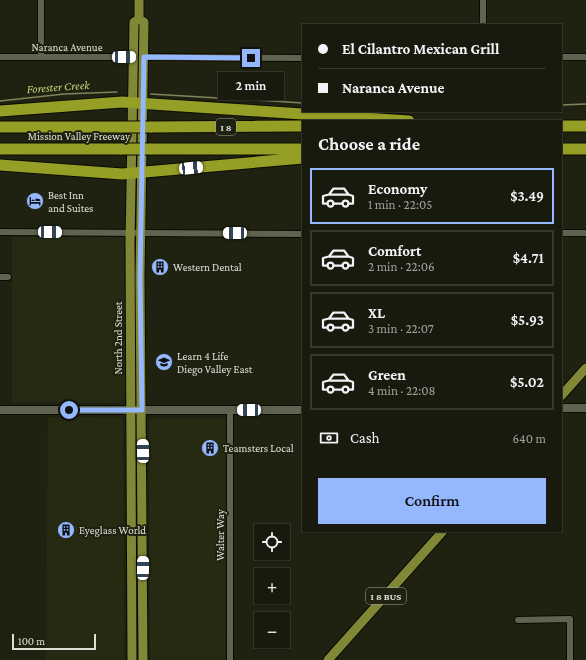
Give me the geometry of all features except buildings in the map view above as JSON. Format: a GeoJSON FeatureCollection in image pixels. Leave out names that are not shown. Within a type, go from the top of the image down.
{"type":"FeatureCollection","features":[{"type":"Feature","properties":{"kind":"highway"},"geometry":{"type":"LineString","coordinates":[[0,111],[122,102],[393,120]]}},
{"type":"Feature","properties":{"kind":"highway","name":"Mission Valley Freeway"},"geometry":{"type":"LineString","coordinates":[[0,127],[302,126]]}},
{"type":"Feature","properties":{"kind":"highway"},"geometry":{"type":"LineString","coordinates":[[562,126],[586,126]]}},
{"type":"Feature","properties":{"kind":"highway","name":"Mission Valley Freeway"},"geometry":{"type":"LineString","coordinates":[[0,149],[302,149]]}},
{"type":"Feature","properties":{"kind":"highway"},"geometry":{"type":"LineString","coordinates":[[562,149],[586,149]]}},
{"type":"Feature","properties":{"kind":"highway"},"geometry":{"type":"LineString","coordinates":[[0,165],[130,174],[302,158]]}},
{"type":"Feature","properties":{"kind":"main road","name":"North 2nd Street"},"geometry":{"type":"LineString","coordinates":[[133,657],[130,174],[137,104],[143,91],[144,22],[140,19],[139,0]]}},
{"type":"Feature","properties":{"kind":"main road"},"geometry":{"type":"LineString","coordinates":[[140,19],[134,22],[134,28],[138,33],[139,52],[144,57]]}},
{"type":"Feature","properties":{"kind":"main road","name":"North 2nd Street"},"geometry":{"type":"LineString","coordinates":[[134,28],[133,57],[143,172],[143,660]]}},
{"type":"Feature","properties":{"kind":"main road"},"geometry":{"type":"LineString","coordinates":[[133,57],[137,59],[139,86],[143,91]]}},
{"type":"Feature","properties":{"kind":"main road"},"geometry":{"type":"LineString","coordinates":[[562,395],[586,368]]}},
{"type":"Feature","properties":{"kind":"main road"},"geometry":{"type":"LineString","coordinates":[[131,508],[140,518],[143,528]]}},
{"type":"Feature","properties":{"kind":"main road","name":"I 8 BUS"},"geometry":{"type":"LineString","coordinates":[[328,660],[442,532]]}},
{"type":"Feature","properties":{"kind":"main road"},"geometry":{"type":"LineString","coordinates":[[133,607],[137,615],[144,618]]}},
{"type":"Feature","properties":{"kind":"street"},"geometry":{"type":"LineString","coordinates":[[483,0],[483,24]]}},
{"type":"Feature","properties":{"kind":"street"},"geometry":{"type":"LineString","coordinates":[[41,1],[41,57]]}},
{"type":"Feature","properties":{"kind":"street","name":"Naranca Avenue"},"geometry":{"type":"LineString","coordinates":[[0,57],[133,57]]}},
{"type":"Feature","properties":{"kind":"street"},"geometry":{"type":"LineString","coordinates":[[144,57],[302,58]]}},
{"type":"Feature","properties":{"kind":"street"},"geometry":{"type":"LineString","coordinates":[[562,57],[586,57]]}},
{"type":"Feature","properties":{"kind":"street"},"geometry":{"type":"LineString","coordinates":[[0,232],[302,234]]}},
{"type":"Feature","properties":{"kind":"street"},"geometry":{"type":"LineString","coordinates":[[562,233],[586,233]]}},
{"type":"Feature","properties":{"kind":"street"},"geometry":{"type":"LineString","coordinates":[[0,277],[8,277]]}},
{"type":"Feature","properties":{"kind":"street"},"geometry":{"type":"LineString","coordinates":[[562,408],[586,408]]}},
{"type":"Feature","properties":{"kind":"street"},"geometry":{"type":"LineString","coordinates":[[0,410],[302,410]]}},
{"type":"Feature","properties":{"kind":"street","name":"Walter Way"},"geometry":{"type":"LineString","coordinates":[[230,410],[230,660]]}},
{"type":"Feature","properties":{"kind":"street"},"geometry":{"type":"LineString","coordinates":[[518,620],[570,620],[570,660]]}},
{"type":"Feature","properties":{"kind":"shaded area"},"geometry":{"type":"Polygon","coordinates":[[[12,237],[125,237],[126,395],[123,400],[118,403],[12,402],[12,237]]]}},
{"type":"Feature","properties":{"kind":"shaded area"},"geometry":{"type":"Polygon","coordinates":[[[48,417],[123,418],[124,660],[46,660],[48,417]]]}},
{"type":"Feature","properties":{"kind":"shaded area"},"geometry":{"type":"Polygon","coordinates":[[[149,419],[227,419],[225,660],[150,660],[149,419]]]}},
{"type":"Feature","properties":{"kind":"waterway","name":"Forester Creek"},"geometry":{"type":"LineString","coordinates":[[0,101],[64,94],[117,92]]}},
{"type":"Feature","properties":{"kind":"waterway","name":"Forester Creek"},"geometry":{"type":"LineString","coordinates":[[151,94],[302,103]]}},
{"type":"Feature","properties":{"kind":"waterway","name":"Forester Creek"},"geometry":{"type":"LineString","coordinates":[[562,105],[586,104]]}},
{"type":"Feature","properties":{"kind":"place","name":"Best Inn and Suites"},"geometry":{"type":"Point","coordinates":[35,201]}},
{"type":"Feature","properties":{"kind":"place","name":"Western Dental"},"geometry":{"type":"Point","coordinates":[160,267]}},
{"type":"Feature","properties":{"kind":"place","name":"Learn 4 Life Diego Valley East"},"geometry":{"type":"Point","coordinates":[164,362]}},
{"type":"Feature","properties":{"kind":"place","name":"Teamsters Local"},"geometry":{"type":"Point","coordinates":[210,448]}},
{"type":"Feature","properties":{"kind":"place","name":"Eyeglass World"},"geometry":{"type":"Point","coordinates":[66,530]}},
{"type":"Feature","properties":{"kind":"route"},"geometry":{"type":"LineString","coordinates":[[69,410],[142,410],[140,278],[142,242],[142,105],[144,57],[251,58]]}}]}
